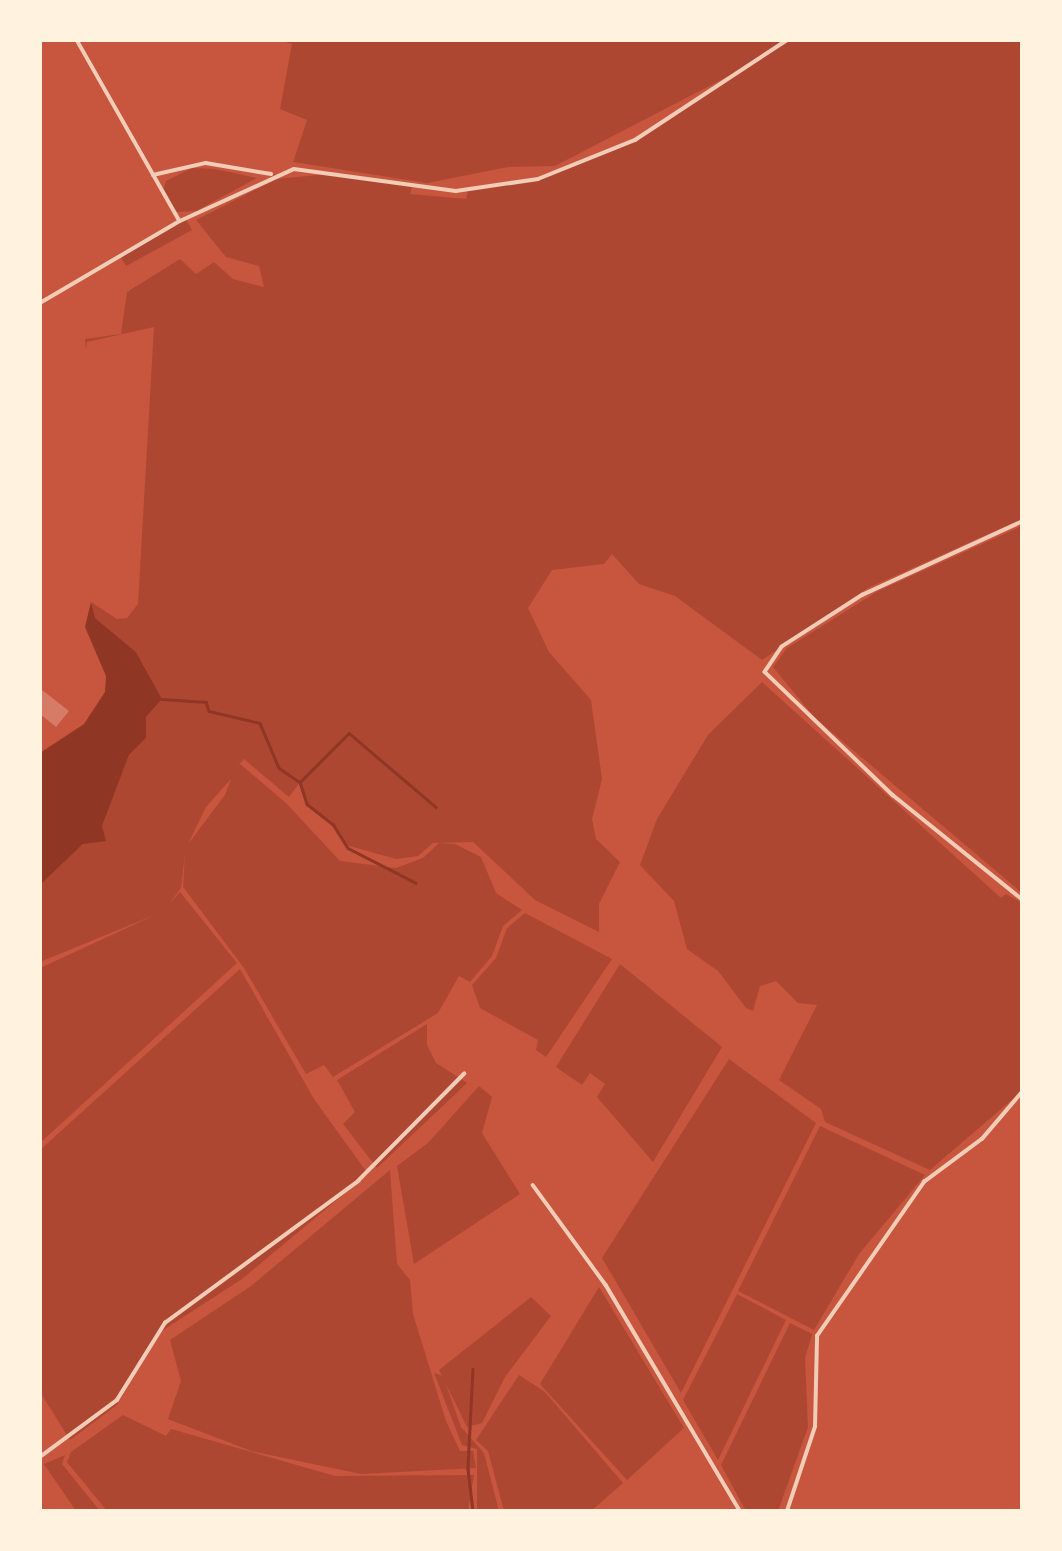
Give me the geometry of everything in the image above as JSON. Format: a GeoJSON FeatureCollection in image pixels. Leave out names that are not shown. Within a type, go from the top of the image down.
{"type":"FeatureCollection","features":[{"type":"Feature","properties":{"kind":"street"},"geometry":{"type":"LineString","coordinates":[[77,40],[180,221]]}},
{"type":"Feature","properties":{"kind":"street"},"geometry":{"type":"LineString","coordinates":[[153,175],[206,163],[272,174],[309,169],[456,191],[519,184],[635,140],[787,40]]}},
{"type":"Feature","properties":{"kind":"street"},"geometry":{"type":"LineString","coordinates":[[40,303],[180,221],[272,174]]}},
{"type":"Feature","properties":{"kind":"street"},"geometry":{"type":"LineString","coordinates":[[1022,522],[863,595],[782,647],[765,672],[893,795],[1022,899]]}},
{"type":"Feature","properties":{"kind":"street"},"geometry":{"type":"LineString","coordinates":[[40,1457],[117,1401],[165,1323],[358,1181],[464,1074]]}},
{"type":"Feature","properties":{"kind":"street"},"geometry":{"type":"LineString","coordinates":[[787,1511],[815,1427],[817,1336],[924,1182],[982,1139],[1022,1091]]}},
{"type":"Feature","properties":{"kind":"street"},"geometry":{"type":"LineString","coordinates":[[533,1185],[606,1285],[740,1511]]}},
{"type":"Feature","properties":{"kind":"shaded area"},"geometry":{"type":"Polygon","coordinates":[[[279,40],[1022,40],[1022,519],[868,588],[762,660],[675,596],[639,584],[612,554],[604,564],[552,570],[528,608],[549,652],[591,700],[602,779],[592,819],[596,839],[620,862],[599,904],[599,932],[535,900],[473,842],[433,843],[418,856],[396,859],[346,845],[337,828],[307,803],[300,782],[289,797],[244,759],[236,768],[240,764],[286,803],[340,861],[396,868],[423,858],[439,843],[455,844],[481,857],[496,893],[522,910],[503,926],[492,956],[470,982],[459,976],[438,1013],[333,1077],[324,1065],[306,1074],[244,968],[183,887],[185,853],[181,888],[169,904],[180,892],[237,963],[40,1143],[40,968],[157,914],[40,962],[40,885],[83,844],[96,841],[129,755],[146,738],[146,717],[162,699],[136,652],[95,618],[91,602],[117,619],[127,618],[138,604],[154,327],[87,342],[86,349],[85,339],[121,334],[127,292],[180,259],[196,274],[214,262],[233,279],[264,287],[259,266],[226,257],[196,220],[276,179],[340,173],[412,187],[410,194],[466,199],[468,191],[538,179],[635,140],[744,68],[555,166],[508,167],[427,183],[293,162],[307,120],[280,109],[292,44],[279,40]],[[231,779],[206,807],[188,844],[225,795],[231,779]]]}},
{"type":"Feature","properties":{"kind":"shaded area"},"geometry":{"type":"Polygon","coordinates":[[[192,168],[215,169],[257,178],[196,211],[175,212],[163,191],[166,181],[192,168]]]}},
{"type":"Feature","properties":{"kind":"shaded area"},"geometry":{"type":"Polygon","coordinates":[[[186,219],[192,230],[126,266],[119,254],[186,219]]]}},
{"type":"Feature","properties":{"kind":"shaded area"},"geometry":{"type":"Polygon","coordinates":[[[1022,526],[1022,893],[815,718],[773,667],[787,648],[878,591],[1022,526]]]}},
{"type":"Feature","properties":{"kind":"shaded area"},"geometry":{"type":"Polygon","coordinates":[[[91,602],[95,618],[136,652],[162,699],[146,717],[146,738],[129,755],[102,826],[106,841],[83,844],[40,885],[40,753],[84,724],[105,692],[106,676],[85,627],[91,602]]]}},
{"type":"Feature","properties":{"kind":"shaded area"},"geometry":{"type":"Polygon","coordinates":[[[762,682],[1001,898],[1006,894],[1022,903],[1022,1091],[930,1170],[825,1122],[821,1109],[779,1080],[817,1005],[798,1003],[776,981],[760,986],[753,1011],[746,1008],[718,971],[687,949],[674,901],[640,865],[657,819],[708,735],[762,682]]]}},
{"type":"Feature","properties":{"kind":"shaded area"},"geometry":{"type":"Polygon","coordinates":[[[525,913],[612,959],[546,1057],[536,1050],[538,1040],[480,1008],[472,985],[496,958],[507,928],[525,913]]]}},
{"type":"Feature","properties":{"kind":"shaded area"},"geometry":{"type":"Polygon","coordinates":[[[620,964],[722,1047],[653,1162],[597,1097],[605,1084],[590,1073],[582,1085],[556,1067],[620,964]]]}},
{"type":"Feature","properties":{"kind":"shaded area"},"geometry":{"type":"Polygon","coordinates":[[[240,969],[314,1099],[368,1174],[242,1279],[157,1334],[117,1405],[70,1440],[40,1392],[40,1150],[240,969]]]}},
{"type":"Feature","properties":{"kind":"shaded area"},"geometry":{"type":"Polygon","coordinates":[[[427,1024],[427,1045],[436,1063],[467,1083],[377,1168],[343,1124],[355,1112],[337,1080],[427,1024]]]}},
{"type":"Feature","properties":{"kind":"shaded area"},"geometry":{"type":"Polygon","coordinates":[[[729,1059],[816,1123],[681,1393],[602,1258],[729,1059]]]}},
{"type":"Feature","properties":{"kind":"shaded area"},"geometry":{"type":"Polygon","coordinates":[[[479,1086],[492,1097],[482,1133],[520,1194],[414,1264],[397,1166],[428,1143],[479,1086]]]}},
{"type":"Feature","properties":{"kind":"shaded area"},"geometry":{"type":"Polygon","coordinates":[[[820,1126],[925,1175],[859,1254],[814,1330],[738,1291],[820,1126]]]}},
{"type":"Feature","properties":{"kind":"shaded area"},"geometry":{"type":"Polygon","coordinates":[[[390,1170],[397,1264],[410,1280],[413,1314],[446,1421],[460,1451],[473,1451],[476,1468],[361,1474],[251,1451],[168,1419],[181,1381],[170,1340],[251,1286],[390,1170]]]}},
{"type":"Feature","properties":{"kind":"shaded area"},"geometry":{"type":"Polygon","coordinates":[[[599,1287],[684,1428],[627,1480],[540,1384],[599,1287]]]}},
{"type":"Feature","properties":{"kind":"shaded area"},"geometry":{"type":"Polygon","coordinates":[[[737,1294],[786,1320],[718,1460],[683,1400],[737,1294]]]}},
{"type":"Feature","properties":{"kind":"shaded area"},"geometry":{"type":"Polygon","coordinates":[[[531,1297],[551,1316],[505,1377],[482,1423],[467,1427],[439,1370],[531,1297]]]}},
{"type":"Feature","properties":{"kind":"shaded area"},"geometry":{"type":"Polygon","coordinates":[[[790,1323],[812,1334],[805,1358],[808,1427],[778,1511],[746,1511],[721,1465],[790,1323]]]}},
{"type":"Feature","properties":{"kind":"shaded area"},"geometry":{"type":"Polygon","coordinates":[[[434,1373],[443,1376],[461,1427],[484,1453],[499,1511],[477,1511],[477,1449],[462,1445],[434,1373]]]}},
{"type":"Feature","properties":{"kind":"shaded area"},"geometry":{"type":"Polygon","coordinates":[[[519,1375],[545,1392],[623,1483],[591,1511],[504,1511],[488,1451],[476,1440],[519,1375]]]}},
{"type":"Feature","properties":{"kind":"shaded area"},"geometry":{"type":"Polygon","coordinates":[[[123,1415],[166,1436],[171,1429],[335,1476],[474,1475],[468,1511],[107,1511],[67,1462],[71,1452],[123,1415]]]}},
{"type":"Feature","properties":{"kind":"shaded area"},"geometry":{"type":"Polygon","coordinates":[[[65,1455],[62,1464],[100,1511],[76,1511],[44,1464],[65,1455]]]}},
{"type":"Feature","properties":{"kind":"building"},"geometry":{"type":"Polygon","coordinates":[[[42,690],[69,711],[56,727],[40,714],[42,690]]]}},
{"type":"Feature","properties":{"kind":"waterway"},"geometry":{"type":"LineString","coordinates":[[162,699],[206,702],[209,711],[260,723],[279,768],[300,782],[307,804],[333,824],[348,848],[416,883]]}},
{"type":"Feature","properties":{"kind":"waterway"},"geometry":{"type":"LineString","coordinates":[[300,782],[349,733],[436,807]]}},
{"type":"Feature","properties":{"kind":"waterway"},"geometry":{"type":"LineString","coordinates":[[473,1369],[468,1469],[473,1511]]}}]}
